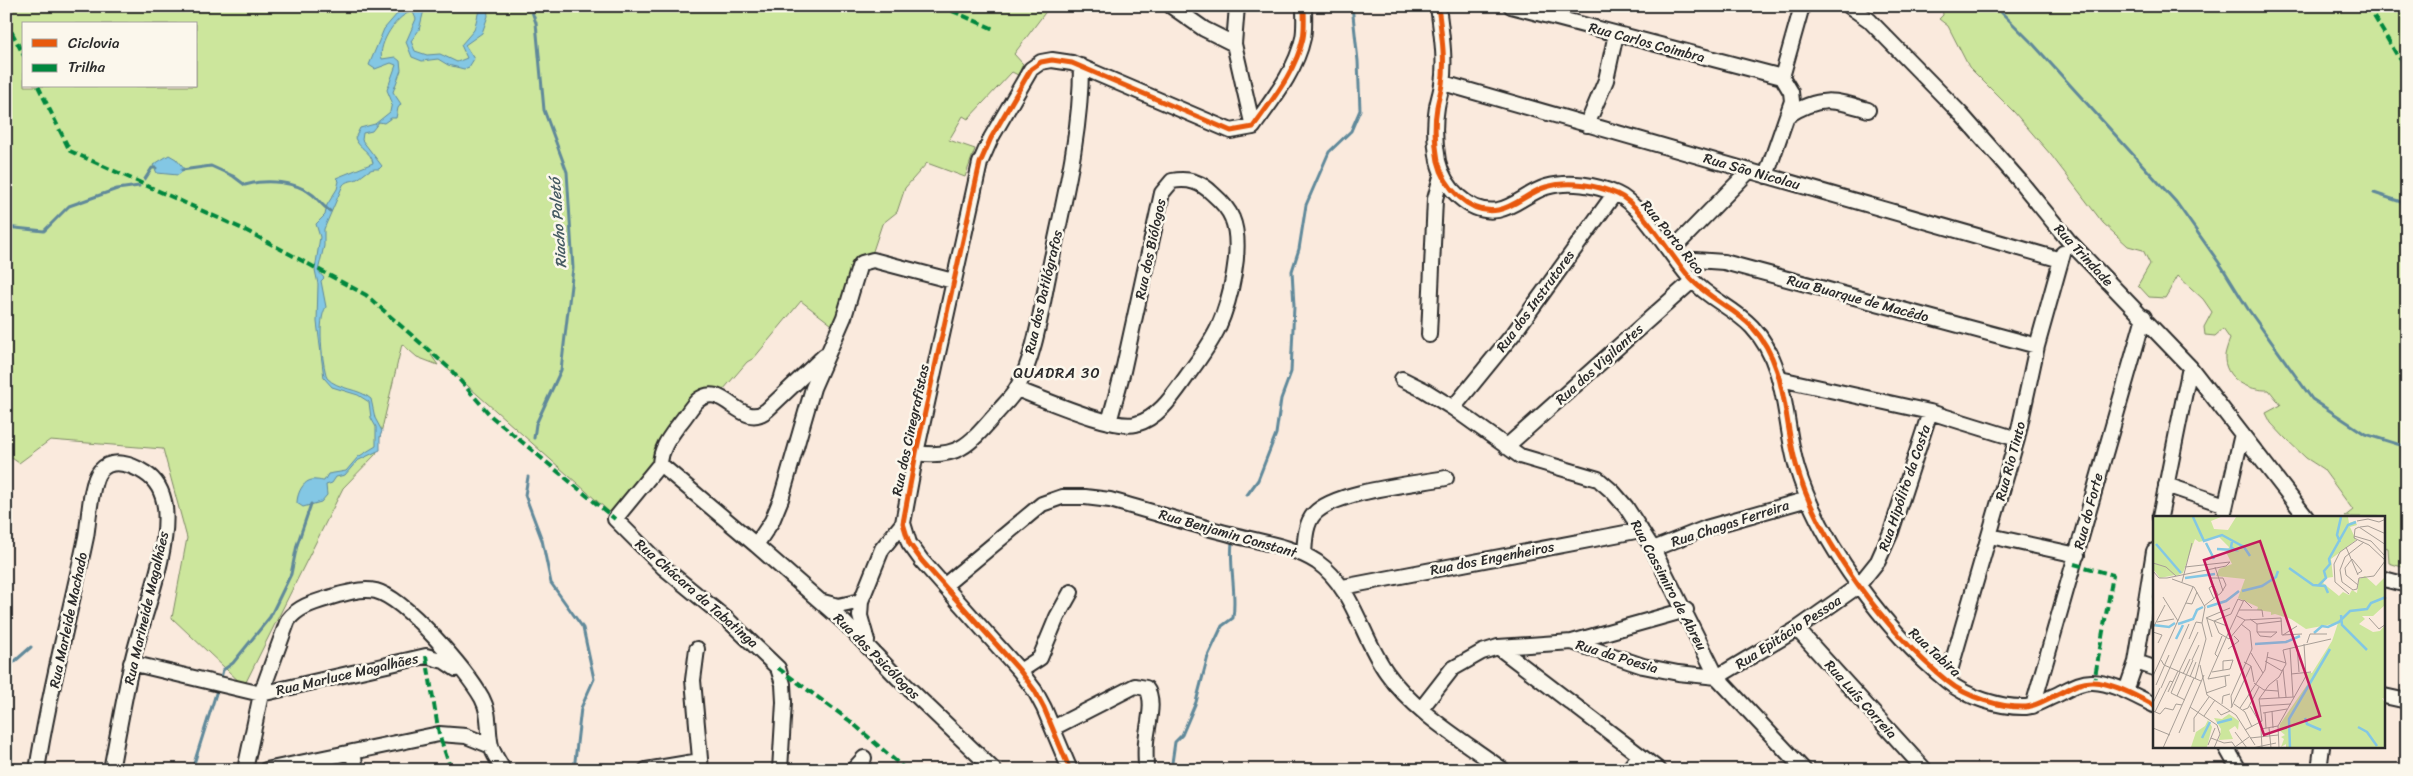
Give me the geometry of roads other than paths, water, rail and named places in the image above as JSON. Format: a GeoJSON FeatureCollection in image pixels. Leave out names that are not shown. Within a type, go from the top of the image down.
{"type":"FeatureCollection","features":[{"type":"Feature","properties":{"kind":"street"},"geometry":{"type":"LineString","coordinates":[[1171,6],[1204,29],[1234,44]]}},
{"type":"Feature","properties":{"kind":"street"},"geometry":{"type":"LineString","coordinates":[[1237,6],[1234,44],[1253,127]]}},
{"type":"Feature","properties":{"kind":"street"},"geometry":{"type":"LineString","coordinates":[[1088,69],[1165,105],[1231,131],[1253,127],[1290,70],[1298,53],[1304,36],[1304,6]]}},
{"type":"Feature","properties":{"kind":"street","name":"Rua Porto Rico"},"geometry":{"type":"LineString","coordinates":[[1438,6],[1443,83],[1435,125],[1438,160],[1451,190],[1461,198],[1484,210],[1496,210],[1546,187],[1562,184],[1577,184],[1615,193],[1629,200],[1692,280],[1709,296],[1750,325],[1763,340],[1773,358],[1780,379],[1789,436],[1808,499],[1858,586]]}},
{"type":"Feature","properties":{"kind":"street","name":"Rua Carlos Coimbra"},"geometry":{"type":"LineString","coordinates":[[1511,6],[1782,77]]}},
{"type":"Feature","properties":{"kind":"street"},"geometry":{"type":"LineString","coordinates":[[1766,176],[1792,101],[1791,92],[1782,77],[1802,6]]}},
{"type":"Feature","properties":{"kind":"street","name":"Rua Trindade"},"geometry":{"type":"LineString","coordinates":[[1849,6],[1869,20],[1961,114],[2068,240],[2190,367],[2305,516]]}},
{"type":"Feature","properties":{"kind":"street"},"geometry":{"type":"LineString","coordinates":[[1588,125],[1606,80],[1616,34]]}},
{"type":"Feature","properties":{"kind":"street","name":"Rua dos Cinegrafistas"},"geometry":{"type":"LineString","coordinates":[[861,601],[882,549],[903,523],[916,453],[980,163],[1008,106],[1031,69],[1041,62],[1064,61],[1088,69]]}},
{"type":"Feature","properties":{"kind":"street","name":"Rua dos Datilógrafos"},"geometry":{"type":"LineString","coordinates":[[916,453],[937,456],[953,452],[966,445],[1016,389],[1038,322],[1071,164],[1088,69]]}},
{"type":"Feature","properties":{"kind":"street","name":"Rua São Nicolau"},"geometry":{"type":"LineString","coordinates":[[1443,83],[2061,260]]}},
{"type":"Feature","properties":{"kind":"street"},"geometry":{"type":"LineString","coordinates":[[1787,116],[1804,106],[1822,100],[1839,101],[1868,110]]}},
{"type":"Feature","properties":{"kind":"street"},"geometry":{"type":"LineString","coordinates":[[1674,257],[1749,171]]}},
{"type":"Feature","properties":{"kind":"street","name":"Rua Porto Rico"},"geometry":{"type":"LineString","coordinates":[[1429,335],[1435,199],[1442,173]]}},
{"type":"Feature","properties":{"kind":"street","name":"Rua dos Biólogos"},"geometry":{"type":"LineString","coordinates":[[1016,389],[1109,422],[1134,425],[1150,418],[1164,406],[1202,356],[1217,330],[1228,304],[1237,241],[1232,218],[1223,202],[1207,188],[1193,180],[1172,181],[1160,199],[1128,347],[1109,422]]}},
{"type":"Feature","properties":{"kind":"street","name":"Rua dos Instrutores"},"geometry":{"type":"LineString","coordinates":[[1453,408],[1514,333],[1615,193]]}},
{"type":"Feature","properties":{"kind":"street","name":"Rua Rio Tinto"},"geometry":{"type":"LineString","coordinates":[[1947,681],[2017,439],[2037,346],[2068,240]]}},
{"type":"Feature","properties":{"kind":"street","name":"Rua Buarque de Macêdo"},"geometry":{"type":"LineString","coordinates":[[1674,257],[1724,262],[2037,346]]}},
{"type":"Feature","properties":{"kind":"street"},"geometry":{"type":"LineString","coordinates":[[756,545],[772,520],[781,498],[799,433],[828,352],[844,317],[859,267],[862,263],[873,260],[954,281]]}},
{"type":"Feature","properties":{"kind":"street","name":"Rua dos Vigilantes"},"geometry":{"type":"LineString","coordinates":[[1506,447],[1692,280]]}},
{"type":"Feature","properties":{"kind":"street","name":"Rua do Forte"},"geometry":{"type":"LineString","coordinates":[[2033,706],[2144,317]]}},
{"type":"Feature","properties":{"kind":"street"},"geometry":{"type":"LineString","coordinates":[[660,464],[665,444],[697,401],[709,396],[721,397],[746,415],[757,416],[767,410],[828,352]]}},
{"type":"Feature","properties":{"kind":"street"},"geometry":{"type":"LineString","coordinates":[[2160,516],[2190,367]]}},
{"type":"Feature","properties":{"kind":"street","name":"Rua Cassimiro de Abreu"},"geometry":{"type":"LineString","coordinates":[[1402,379],[1453,408],[1506,447],[1535,462],[1598,479],[1626,507],[1653,549],[1686,610],[1717,677],[1804,770]]}},
{"type":"Feature","properties":{"kind":"street"},"geometry":{"type":"LineString","coordinates":[[1780,379],[1930,412],[2017,439]]}},
{"type":"Feature","properties":{"kind":"street","name":"Rua Hipólito da Costa"},"geometry":{"type":"LineString","coordinates":[[1858,586],[1878,561],[1891,532],[1930,412]]}},
{"type":"Feature","properties":{"kind":"street"},"geometry":{"type":"LineString","coordinates":[[2166,485],[2224,511],[2242,434]]}},
{"type":"Feature","properties":{"kind":"street","name":"Rua Marineide Magalhães"},"geometry":{"type":"LineString","coordinates":[[99,471],[112,464],[126,464],[138,468],[151,476],[161,490],[165,508],[165,532],[158,567],[132,663],[111,770]]}},
{"type":"Feature","properties":{"kind":"street","name":"Rua Chácara da Tabatinga"},"geometry":{"type":"LineString","coordinates":[[660,464],[615,519],[663,567],[730,622],[778,668],[783,684],[784,702],[780,770]]}},
{"type":"Feature","properties":{"kind":"street","name":"Rua dos Psicólogos"},"geometry":{"type":"LineString","coordinates":[[660,464],[821,602],[994,770]]}},
{"type":"Feature","properties":{"kind":"street","name":"Rua Marleide Machado"},"geometry":{"type":"LineString","coordinates":[[38,770],[43,732],[66,618],[86,536],[96,478],[99,471]]}},
{"type":"Feature","properties":{"kind":"street"},"geometry":{"type":"LineString","coordinates":[[1304,554],[1307,527],[1313,515],[1324,505],[1367,492],[1446,478]]}},
{"type":"Feature","properties":{"kind":"street","name":"Rua Benjamin Constant"},"geometry":{"type":"LineString","coordinates":[[945,585],[1042,504],[1062,498],[1085,497],[1110,500],[1304,554],[1332,574],[1343,587],[1387,674],[1420,709],[1503,770]]}},
{"type":"Feature","properties":{"kind":"street","name":"Rua Chagas Ferreira"},"geometry":{"type":"LineString","coordinates":[[1653,549],[1706,528],[1808,499]]}},
{"type":"Feature","properties":{"kind":"street"},"geometry":{"type":"LineString","coordinates":[[903,523],[909,543],[1020,672],[1034,691],[1053,728],[1070,770]]}},
{"type":"Feature","properties":{"kind":"street","name":"Rua dos Engenheiros"},"geometry":{"type":"LineString","coordinates":[[1343,587],[1641,530]]}},
{"type":"Feature","properties":{"kind":"street"},"geometry":{"type":"LineString","coordinates":[[1990,536],[2076,555]]}},
{"type":"Feature","properties":{"kind":"street"},"geometry":{"type":"LineString","coordinates":[[2126,691],[2136,662],[2153,564]]}},
{"type":"Feature","properties":{"kind":"street"},"geometry":{"type":"LineString","coordinates":[[2386,579],[2407,585]]}},
{"type":"Feature","properties":{"kind":"street","name":"Rua Epitácio Pessoa"},"geometry":{"type":"LineString","coordinates":[[1717,677],[1797,629],[1858,586]]}},
{"type":"Feature","properties":{"kind":"street","name":"Rua Tabira"},"geometry":{"type":"LineString","coordinates":[[1858,586],[1877,610],[1947,681],[1963,692],[2012,706],[2033,706],[2087,682],[2110,685],[2153,704]]}},
{"type":"Feature","properties":{"kind":"street"},"geometry":{"type":"LineString","coordinates":[[245,770],[261,694],[282,632],[294,612],[353,591],[366,590],[376,591],[398,602],[428,631],[482,698],[491,728],[491,746],[503,770]]}},
{"type":"Feature","properties":{"kind":"street"},"geometry":{"type":"LineString","coordinates":[[1020,672],[1040,658],[1057,616],[1071,592]]}},
{"type":"Feature","properties":{"kind":"street"},"geometry":{"type":"LineString","coordinates":[[821,602],[838,606],[861,601],[860,616],[862,630],[869,647]]}},
{"type":"Feature","properties":{"kind":"street"},"geometry":{"type":"LineString","coordinates":[[1572,642],[1686,610]]}},
{"type":"Feature","properties":{"kind":"street","name":"Rua Luís Correia"},"geometry":{"type":"LineString","coordinates":[[1797,629],[1925,770]]}},
{"type":"Feature","properties":{"kind":"street","name":"Rua da Poesia"},"geometry":{"type":"LineString","coordinates":[[1420,709],[1452,669],[1482,652],[1498,647],[1572,642],[1644,666],[1678,673],[1717,677]]}},
{"type":"Feature","properties":{"kind":"street"},"geometry":{"type":"LineString","coordinates":[[1498,647],[1659,770]]}},
{"type":"Feature","properties":{"kind":"street"},"geometry":{"type":"LineString","coordinates":[[646,770],[701,765],[693,680],[697,649]]}},
{"type":"Feature","properties":{"kind":"street","name":"Rua Marluce Magalhães"},"geometry":{"type":"LineString","coordinates":[[132,663],[261,694],[426,656],[444,661],[464,675]]}},
{"type":"Feature","properties":{"kind":"street"},"geometry":{"type":"LineString","coordinates":[[2136,662],[2153,668]]}},
{"type":"Feature","properties":{"kind":"street"},"geometry":{"type":"LineString","coordinates":[[1053,728],[1135,686],[1146,688],[1150,692],[1146,770]]}},
{"type":"Feature","properties":{"kind":"street"},"geometry":{"type":"LineString","coordinates":[[2386,696],[2407,700]]}},
{"type":"Feature","properties":{"kind":"street"},"geometry":{"type":"LineString","coordinates":[[266,770],[439,734],[466,736],[491,746]]}},
{"type":"Feature","properties":{"kind":"street"},"geometry":{"type":"LineString","coordinates":[[2227,748],[2239,770]]}},
{"type":"Feature","properties":{"kind":"street"},"geometry":{"type":"LineString","coordinates":[[2315,769],[2322,748]]}},
{"type":"Feature","properties":{"kind":"street"},"geometry":{"type":"LineString","coordinates":[[353,752],[356,770]]}},
{"type":"Feature","properties":{"kind":"street"},"geometry":{"type":"LineString","coordinates":[[1628,770],[1639,756]]}},
{"type":"Feature","properties":{"kind":"street"},"geometry":{"type":"LineString","coordinates":[[853,770],[864,758]]}},
{"type":"Feature","properties":{"kind":"water"},"geometry":{"type":"Polygon","coordinates":[[[404,6],[421,6],[424,10],[419,30],[411,41],[415,51],[427,55],[440,54],[457,62],[467,58],[461,45],[474,30],[480,6],[487,6],[488,16],[482,33],[465,45],[474,59],[469,67],[464,69],[448,65],[438,59],[422,61],[412,57],[406,42],[416,19],[413,12],[401,17],[386,38],[381,53],[382,59],[395,57],[400,61],[401,70],[393,92],[401,104],[396,118],[391,118],[384,123],[379,122],[372,131],[363,133],[362,140],[382,166],[379,169],[370,170],[357,179],[343,185],[324,229],[324,246],[318,271],[324,278],[321,281],[326,307],[323,313],[321,341],[327,378],[337,385],[366,395],[371,399],[375,418],[382,431],[380,450],[357,461],[345,475],[336,477],[332,483],[326,485],[327,495],[321,502],[303,507],[297,503],[298,495],[308,481],[324,481],[328,474],[346,471],[358,457],[376,446],[376,427],[371,418],[369,402],[358,395],[332,387],[324,378],[317,322],[318,284],[315,270],[320,237],[316,224],[325,215],[327,205],[337,189],[339,181],[336,178],[373,163],[370,156],[355,138],[360,128],[375,124],[390,112],[392,102],[387,90],[396,65],[391,63],[375,69],[369,65],[384,29],[404,6]]]}},
{"type":"Feature","properties":{"kind":"water"},"geometry":{"type":"Polygon","coordinates":[[[169,155],[176,159],[185,170],[178,175],[157,173],[153,165],[169,155]]]}},
{"type":"Feature","properties":{"kind":"waterway","name":"Riacho Paletó"},"geometry":{"type":"LineString","coordinates":[[530,6],[536,23],[544,110],[567,172],[573,268],[561,370],[536,424],[534,438]]}},
{"type":"Feature","properties":{"kind":"waterway"},"geometry":{"type":"LineString","coordinates":[[1247,495],[1258,480],[1276,434],[1281,399],[1291,372],[1294,306],[1292,271],[1299,249],[1306,205],[1329,152],[1351,131],[1360,110],[1358,61],[1352,6]]}},
{"type":"Feature","properties":{"kind":"waterway"},"geometry":{"type":"LineString","coordinates":[[1995,6],[2033,44],[2176,202],[2222,267],[2248,309],[2312,399],[2365,434],[2407,447]]}},
{"type":"Feature","properties":{"kind":"waterway"},"geometry":{"type":"LineString","coordinates":[[182,170],[211,166],[233,176],[245,185],[262,182],[290,184],[306,190],[330,211]]}},
{"type":"Feature","properties":{"kind":"waterway"},"geometry":{"type":"LineString","coordinates":[[145,179],[152,168],[156,168]]}},
{"type":"Feature","properties":{"kind":"waterway"},"geometry":{"type":"LineString","coordinates":[[6,227],[44,231],[69,206],[117,189],[139,186]]}},
{"type":"Feature","properties":{"kind":"waterway"},"geometry":{"type":"LineString","coordinates":[[2374,193],[2407,204]]}},
{"type":"Feature","properties":{"kind":"waterway","name":"Riacho Paletó"},"geometry":{"type":"LineString","coordinates":[[528,477],[525,495],[542,540],[551,583],[583,628],[594,679],[581,708],[574,770]]}},
{"type":"Feature","properties":{"kind":"waterway"},"geometry":{"type":"LineString","coordinates":[[220,681],[223,670],[233,663],[270,617],[291,574],[297,545],[311,504]]}},
{"type":"Feature","properties":{"kind":"waterway"},"geometry":{"type":"LineString","coordinates":[[1171,770],[1175,742],[1182,735],[1196,702],[1208,656],[1222,626],[1233,618],[1232,542]]}},
{"type":"Feature","properties":{"kind":"waterway"},"geometry":{"type":"LineString","coordinates":[[6,669],[31,647]]}},
{"type":"Feature","properties":{"kind":"waterway"},"geometry":{"type":"LineString","coordinates":[[192,770],[218,687]]}},
{"type":"Feature","properties":{"kind":"district","name":"QUADRA 30"},"geometry":{"type":"Point","coordinates":[1057,373]}}]}
